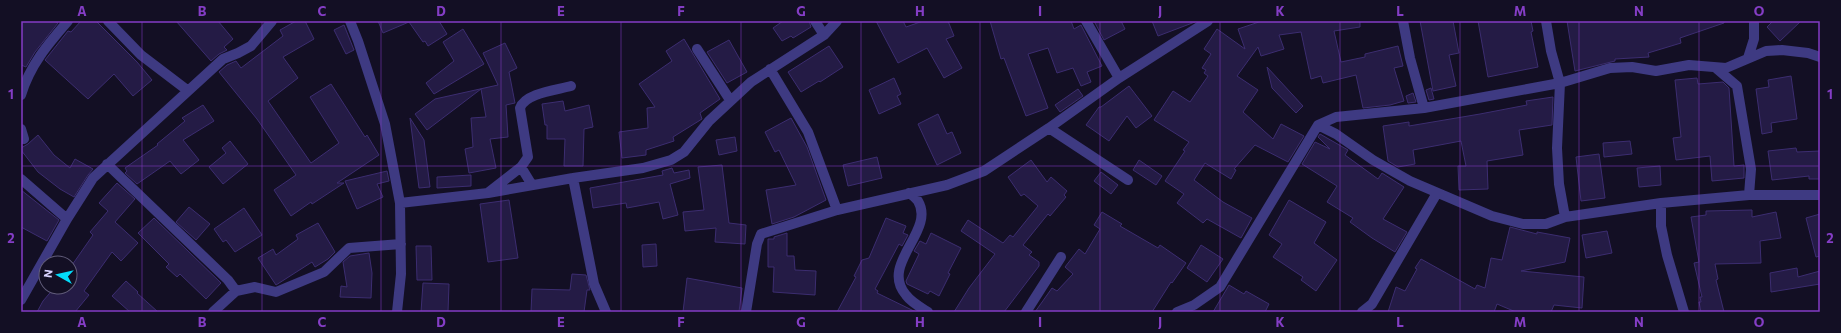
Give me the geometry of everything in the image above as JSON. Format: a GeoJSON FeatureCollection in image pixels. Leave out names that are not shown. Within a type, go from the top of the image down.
{"type":"FeatureCollection","features":[{"type":"Feature","properties":{"kind":"street"},"geometry":{"type":"LineString","coordinates":[[21,95],[26,79],[37,59],[68,21]]}},
{"type":"Feature","properties":{"kind":"street"},"geometry":{"type":"LineString","coordinates":[[108,21],[141,55],[187,90]]}},
{"type":"Feature","properties":{"kind":"street"},"geometry":{"type":"LineString","coordinates":[[22,295],[93,178],[223,58],[238,53],[251,46],[272,21]]}},
{"type":"Feature","properties":{"kind":"street"},"geometry":{"type":"LineString","coordinates":[[350,21],[385,124],[400,203],[401,274],[397,312]]}},
{"type":"Feature","properties":{"kind":"street"},"geometry":{"type":"LineString","coordinates":[[815,21],[824,35]]}},
{"type":"Feature","properties":{"kind":"street"},"geometry":{"type":"LineString","coordinates":[[400,203],[488,193],[642,168],[671,160],[684,152],[709,121],[730,100],[770,69],[824,35],[837,21]]}},
{"type":"Feature","properties":{"kind":"street"},"geometry":{"type":"LineString","coordinates":[[1086,21],[1119,78]]}},
{"type":"Feature","properties":{"kind":"street"},"geometry":{"type":"LineString","coordinates":[[746,312],[757,244],[761,234],[837,210],[947,185],[984,171],[1049,128],[1119,78],[1208,21]]}},
{"type":"Feature","properties":{"kind":"street"},"geometry":{"type":"LineString","coordinates":[[1403,21],[1410,58],[1424,108]]}},
{"type":"Feature","properties":{"kind":"street"},"geometry":{"type":"LineString","coordinates":[[1546,21],[1551,51],[1560,83],[1557,148],[1559,184],[1565,217]]}},
{"type":"Feature","properties":{"kind":"street"},"geometry":{"type":"LineString","coordinates":[[1748,58],[1754,39],[1754,21]]}},
{"type":"Feature","properties":{"kind":"street"},"geometry":{"type":"LineString","coordinates":[[697,49],[730,100]]}},
{"type":"Feature","properties":{"kind":"street"},"geometry":{"type":"LineString","coordinates":[[1177,312],[1194,305],[1220,287],[1318,125],[1336,117],[1424,108],[1560,83],[1610,68],[1632,67],[1656,71],[1689,66],[1717,69],[1726,68],[1766,51],[1782,50],[1808,53],[1820,57]]}},
{"type":"Feature","properties":{"kind":"street"},"geometry":{"type":"LineString","coordinates":[[770,69],[808,132],[837,210]]}},
{"type":"Feature","properties":{"kind":"street"},"geometry":{"type":"LineString","coordinates":[[1717,69],[1737,86],[1751,169],[1749,195]]}},
{"type":"Feature","properties":{"kind":"street"},"geometry":{"type":"LineString","coordinates":[[488,193],[521,167],[528,157],[520,108],[522,102],[529,97],[571,86]]}},
{"type":"Feature","properties":{"kind":"street"},"geometry":{"type":"LineString","coordinates":[[1318,125],[1336,134],[1373,160],[1437,193],[1492,216],[1523,224],[1546,224],[1565,217],[1661,203],[1749,195],[1820,195]]}},
{"type":"Feature","properties":{"kind":"street"},"geometry":{"type":"LineString","coordinates":[[1049,128],[1128,180]]}},
{"type":"Feature","properties":{"kind":"street"},"geometry":{"type":"LineString","coordinates":[[21,129],[24,139]]}},
{"type":"Feature","properties":{"kind":"street"},"geometry":{"type":"LineString","coordinates":[[107,164],[228,280],[236,291]]}},
{"type":"Feature","properties":{"kind":"street"},"geometry":{"type":"LineString","coordinates":[[521,167],[532,185]]}},
{"type":"Feature","properties":{"kind":"street"},"geometry":{"type":"LineString","coordinates":[[573,178],[594,284],[606,312]]}},
{"type":"Feature","properties":{"kind":"street"},"geometry":{"type":"LineString","coordinates":[[21,179],[67,219]]}},
{"type":"Feature","properties":{"kind":"street"},"geometry":{"type":"LineString","coordinates":[[909,193],[918,201],[921,213],[920,224],[899,269],[898,281],[905,295],[928,312]]}},
{"type":"Feature","properties":{"kind":"street"},"geometry":{"type":"LineString","coordinates":[[1362,312],[1372,304],[1437,193]]}},
{"type":"Feature","properties":{"kind":"street"},"geometry":{"type":"LineString","coordinates":[[1661,203],[1661,226],[1667,255],[1684,312]]}},
{"type":"Feature","properties":{"kind":"street"},"geometry":{"type":"LineString","coordinates":[[213,312],[236,291],[255,287],[276,292],[324,272],[349,248],[401,244]]}},
{"type":"Feature","properties":{"kind":"street"},"geometry":{"type":"LineString","coordinates":[[1026,312],[1061,257]]}},
{"type":"Feature","properties":{"kind":"building"},"geometry":{"type":"Polygon","coordinates":[[[21,21],[54,21],[58,23],[35,52],[26,67],[21,65],[21,21]]]}},
{"type":"Feature","properties":{"kind":"building"},"geometry":{"type":"Polygon","coordinates":[[[81,21],[96,21],[137,62],[152,80],[133,96],[114,74],[88,99],[45,60],[68,31],[71,32],[81,21]]]}},
{"type":"Feature","properties":{"kind":"building"},"geometry":{"type":"Polygon","coordinates":[[[176,21],[218,21],[233,39],[224,47],[227,50],[219,54],[211,61],[176,21]]]}},
{"type":"Feature","properties":{"kind":"building"},"geometry":{"type":"Polygon","coordinates":[[[296,21],[305,21],[314,39],[283,57],[298,78],[268,101],[311,163],[339,143],[310,97],[331,84],[365,137],[367,135],[379,155],[337,183],[344,183],[312,204],[311,202],[291,216],[274,190],[296,175],[257,119],[219,72],[227,65],[236,61],[241,68],[283,36],[280,30],[296,21]]]}},
{"type":"Feature","properties":{"kind":"building"},"geometry":{"type":"Polygon","coordinates":[[[378,21],[439,21],[447,34],[428,46],[425,41],[423,42],[409,22],[383,33],[378,21]]]}},
{"type":"Feature","properties":{"kind":"building"},"geometry":{"type":"Polygon","coordinates":[[[783,21],[809,21],[811,27],[793,38],[791,36],[782,41],[773,28],[783,21]]]}},
{"type":"Feature","properties":{"kind":"building"},"geometry":{"type":"Polygon","coordinates":[[[876,21],[903,21],[906,27],[923,21],[948,21],[954,36],[946,39],[962,68],[944,78],[927,48],[898,63],[876,21]]]}},
{"type":"Feature","properties":{"kind":"building"},"geometry":{"type":"Polygon","coordinates":[[[990,21],[1071,21],[1074,29],[1081,25],[1102,66],[1087,72],[1091,82],[1081,86],[1073,68],[1057,73],[1048,48],[1028,54],[1048,108],[1026,116],[1004,58],[1001,59],[990,21]]]}},
{"type":"Feature","properties":{"kind":"building"},"geometry":{"type":"Polygon","coordinates":[[[1094,21],[1121,21],[1125,29],[1104,40],[1094,21]]]}},
{"type":"Feature","properties":{"kind":"building"},"geometry":{"type":"Polygon","coordinates":[[[1152,21],[1195,21],[1195,22],[1158,36],[1152,21]]]}},
{"type":"Feature","properties":{"kind":"building"},"geometry":{"type":"Polygon","coordinates":[[[1262,21],[1360,21],[1360,27],[1334,31],[1341,62],[1365,57],[1365,54],[1398,46],[1403,66],[1394,68],[1404,101],[1390,105],[1363,108],[1356,75],[1323,83],[1321,76],[1311,79],[1301,32],[1279,35],[1284,49],[1261,56],[1258,47],[1237,76],[1258,90],[1243,112],[1273,139],[1281,124],[1304,136],[1288,162],[1255,145],[1234,169],[1236,170],[1231,179],[1205,163],[1194,180],[1223,202],[1252,218],[1241,238],[1207,219],[1203,223],[1177,203],[1184,194],[1165,181],[1185,151],[1183,150],[1189,142],[1154,120],[1173,91],[1190,102],[1208,76],[1204,73],[1206,70],[1202,68],[1211,54],[1204,49],[1217,29],[1245,49],[1238,29],[1262,21]]]}},
{"type":"Feature","properties":{"kind":"building"},"geometry":{"type":"Polygon","coordinates":[[[1420,21],[1453,21],[1459,53],[1449,55],[1456,86],[1433,91],[1420,21]]]}},
{"type":"Feature","properties":{"kind":"building"},"geometry":{"type":"Polygon","coordinates":[[[1478,21],[1531,21],[1533,31],[1531,32],[1538,67],[1488,77],[1478,21]]]}},
{"type":"Feature","properties":{"kind":"building"},"geometry":{"type":"Polygon","coordinates":[[[1567,21],[1724,21],[1724,23],[1680,38],[1681,43],[1648,53],[1649,57],[1615,59],[1615,61],[1575,71],[1567,21]]]}},
{"type":"Feature","properties":{"kind":"building"},"geometry":{"type":"Polygon","coordinates":[[[1773,21],[1801,21],[1780,41],[1767,27],[1773,21]]]}},
{"type":"Feature","properties":{"kind":"building"},"geometry":{"type":"Polygon","coordinates":[[[344,25],[354,50],[346,54],[334,30],[344,25]]]}},
{"type":"Feature","properties":{"kind":"building"},"geometry":{"type":"Polygon","coordinates":[[[463,29],[484,64],[434,94],[426,83],[454,61],[443,42],[463,29]]]}},
{"type":"Feature","properties":{"kind":"building"},"geometry":{"type":"Polygon","coordinates":[[[684,39],[720,99],[700,113],[702,119],[673,137],[674,141],[646,150],[646,155],[622,158],[619,132],[648,128],[647,108],[655,107],[639,84],[672,61],[666,51],[684,39]]]}},
{"type":"Feature","properties":{"kind":"building"},"geometry":{"type":"Polygon","coordinates":[[[729,40],[747,72],[727,83],[707,52],[729,40]]]}},
{"type":"Feature","properties":{"kind":"building"},"geometry":{"type":"Polygon","coordinates":[[[505,43],[517,68],[509,72],[515,103],[506,105],[508,137],[490,139],[496,168],[469,173],[465,149],[473,147],[471,118],[486,117],[481,89],[427,130],[415,114],[435,99],[498,85],[483,53],[505,43]]]}},
{"type":"Feature","properties":{"kind":"building"},"geometry":{"type":"Polygon","coordinates":[[[829,46],[843,67],[801,92],[788,72],[829,46]]]}},
{"type":"Feature","properties":{"kind":"building"},"geometry":{"type":"Polygon","coordinates":[[[1267,67],[1303,106],[1296,113],[1272,88],[1267,67]]]}},
{"type":"Feature","properties":{"kind":"building"},"geometry":{"type":"Polygon","coordinates":[[[1791,76],[1797,119],[1771,123],[1772,132],[1762,134],[1756,89],[1769,87],[1768,80],[1791,76]]]}},
{"type":"Feature","properties":{"kind":"building"},"geometry":{"type":"Polygon","coordinates":[[[894,78],[901,94],[897,96],[901,104],[879,114],[869,90],[894,78]]]}},
{"type":"Feature","properties":{"kind":"building"},"geometry":{"type":"Polygon","coordinates":[[[1697,78],[1698,84],[1723,82],[1729,88],[1734,166],[1744,165],[1744,178],[1712,181],[1710,156],[1676,160],[1673,138],[1681,137],[1675,80],[1697,78]]]}},
{"type":"Feature","properties":{"kind":"building"},"geometry":{"type":"Polygon","coordinates":[[[1129,86],[1152,116],[1136,128],[1127,116],[1109,141],[1086,125],[1099,107],[1129,86]]]}},
{"type":"Feature","properties":{"kind":"building"},"geometry":{"type":"Polygon","coordinates":[[[1431,88],[1434,99],[1429,100],[1426,90],[1431,88]]]}},
{"type":"Feature","properties":{"kind":"building"},"geometry":{"type":"Polygon","coordinates":[[[1078,89],[1083,96],[1060,112],[1055,105],[1078,89]]]}},
{"type":"Feature","properties":{"kind":"building"},"geometry":{"type":"Polygon","coordinates":[[[1413,93],[1416,102],[1408,103],[1406,96],[1413,93]]]}},
{"type":"Feature","properties":{"kind":"building"},"geometry":{"type":"Polygon","coordinates":[[[1553,97],[1552,125],[1519,130],[1523,155],[1487,161],[1488,189],[1459,190],[1458,166],[1466,166],[1461,141],[1413,150],[1415,164],[1398,167],[1388,161],[1383,126],[1409,122],[1409,126],[1480,114],[1527,105],[1526,101],[1553,97]]]}},
{"type":"Feature","properties":{"kind":"building"},"geometry":{"type":"Polygon","coordinates":[[[563,101],[565,111],[589,105],[593,127],[584,129],[583,166],[564,166],[565,139],[547,139],[547,125],[545,125],[542,104],[563,101]]]}},
{"type":"Feature","properties":{"kind":"building"},"geometry":{"type":"Polygon","coordinates":[[[203,105],[214,121],[183,140],[199,160],[181,174],[170,161],[137,184],[125,173],[127,171],[125,168],[158,145],[157,144],[185,121],[182,118],[203,105]]]}},
{"type":"Feature","properties":{"kind":"building"},"geometry":{"type":"Polygon","coordinates":[[[938,114],[947,134],[952,132],[961,153],[937,165],[918,124],[938,114]]]}},
{"type":"Feature","properties":{"kind":"building"},"geometry":{"type":"Polygon","coordinates":[[[410,118],[424,140],[430,187],[419,188],[410,118]]]}},
{"type":"Feature","properties":{"kind":"building"},"geometry":{"type":"Polygon","coordinates":[[[791,118],[807,147],[826,200],[794,217],[772,224],[766,190],[796,185],[779,150],[775,152],[765,132],[791,118]]]}},
{"type":"Feature","properties":{"kind":"building"},"geometry":{"type":"Polygon","coordinates":[[[1320,134],[1348,150],[1345,155],[1378,179],[1382,173],[1404,187],[1383,219],[1407,232],[1395,252],[1350,222],[1353,218],[1327,202],[1337,186],[1302,164],[1315,142],[1330,149],[1318,137],[1320,134]]]}},
{"type":"Feature","properties":{"kind":"building"},"geometry":{"type":"Polygon","coordinates":[[[38,135],[54,155],[70,168],[75,159],[93,169],[74,197],[60,189],[38,172],[21,150],[21,148],[38,135]]]}},
{"type":"Feature","properties":{"kind":"building"},"geometry":{"type":"Polygon","coordinates":[[[735,137],[737,151],[719,155],[716,140],[735,137]]]}},
{"type":"Feature","properties":{"kind":"building"},"geometry":{"type":"Polygon","coordinates":[[[230,141],[248,164],[223,184],[209,167],[226,153],[222,148],[230,141]]]}},
{"type":"Feature","properties":{"kind":"building"},"geometry":{"type":"Polygon","coordinates":[[[1630,141],[1632,154],[1604,157],[1603,143],[1630,141]]]}},
{"type":"Feature","properties":{"kind":"building"},"geometry":{"type":"Polygon","coordinates":[[[1796,148],[1797,152],[1820,151],[1820,179],[1809,179],[1809,176],[1772,180],[1768,151],[1796,148]]]}},
{"type":"Feature","properties":{"kind":"building"},"geometry":{"type":"Polygon","coordinates":[[[1599,154],[1605,198],[1581,201],[1576,157],[1599,154]]]}},
{"type":"Feature","properties":{"kind":"building"},"geometry":{"type":"Polygon","coordinates":[[[877,157],[882,178],[848,186],[843,165],[877,157]]]}},
{"type":"Feature","properties":{"kind":"building"},"geometry":{"type":"Polygon","coordinates":[[[1031,160],[1047,182],[1051,177],[1067,191],[1064,195],[1066,197],[1050,216],[1048,214],[1023,245],[1032,252],[1029,255],[1039,262],[1039,266],[1004,312],[954,312],[969,288],[995,254],[961,231],[968,220],[1003,243],[1010,235],[1013,237],[1038,206],[1024,194],[1021,196],[1008,177],[1031,160]]]}},
{"type":"Feature","properties":{"kind":"building"},"geometry":{"type":"Polygon","coordinates":[[[1139,160],[1162,176],[1156,185],[1133,170],[1139,160]]]}},
{"type":"Feature","properties":{"kind":"building"},"geometry":{"type":"Polygon","coordinates":[[[722,165],[729,223],[746,225],[745,244],[715,242],[716,228],[685,231],[683,212],[704,210],[698,167],[722,165]]]}},
{"type":"Feature","properties":{"kind":"building"},"geometry":{"type":"Polygon","coordinates":[[[1660,166],[1661,185],[1639,187],[1637,168],[1660,166]]]}},
{"type":"Feature","properties":{"kind":"building"},"geometry":{"type":"Polygon","coordinates":[[[672,168],[674,173],[689,170],[690,178],[670,184],[678,215],[663,219],[659,202],[627,208],[626,203],[593,208],[590,188],[663,175],[662,171],[672,168]]]}},
{"type":"Feature","properties":{"kind":"building"},"geometry":{"type":"Polygon","coordinates":[[[387,171],[389,181],[377,184],[383,197],[357,209],[345,181],[387,171]]]}},
{"type":"Feature","properties":{"kind":"building"},"geometry":{"type":"Polygon","coordinates":[[[1101,172],[1118,185],[1111,194],[1094,181],[1101,172]]]}},
{"type":"Feature","properties":{"kind":"building"},"geometry":{"type":"Polygon","coordinates":[[[471,175],[471,186],[437,188],[437,177],[471,175]]]}},
{"type":"Feature","properties":{"kind":"building"},"geometry":{"type":"Polygon","coordinates":[[[117,183],[135,199],[115,222],[138,243],[121,261],[112,252],[84,291],[89,295],[75,312],[37,312],[48,295],[78,295],[78,257],[93,235],[90,232],[108,211],[99,203],[117,183]]]}},
{"type":"Feature","properties":{"kind":"building"},"geometry":{"type":"Polygon","coordinates":[[[21,190],[59,220],[47,241],[21,227],[21,190]]]}},
{"type":"Feature","properties":{"kind":"building"},"geometry":{"type":"Polygon","coordinates":[[[509,200],[518,258],[488,262],[480,204],[509,200]]]}},
{"type":"Feature","properties":{"kind":"building"},"geometry":{"type":"Polygon","coordinates":[[[1289,200],[1326,222],[1314,243],[1337,260],[1316,291],[1301,280],[1303,277],[1273,257],[1282,244],[1269,235],[1289,200]]]}},
{"type":"Feature","properties":{"kind":"building"},"geometry":{"type":"Polygon","coordinates":[[[189,207],[210,224],[196,240],[176,222],[189,207]]]}},
{"type":"Feature","properties":{"kind":"building"},"geometry":{"type":"Polygon","coordinates":[[[244,208],[262,235],[235,252],[226,240],[223,242],[214,229],[244,208]]]}},
{"type":"Feature","properties":{"kind":"building"},"geometry":{"type":"Polygon","coordinates":[[[1752,210],[1752,217],[1776,212],[1781,238],[1760,241],[1761,263],[1715,264],[1718,279],[1716,280],[1724,312],[1701,312],[1699,302],[1701,302],[1700,297],[1702,297],[1694,263],[1699,262],[1691,217],[1706,215],[1706,211],[1752,210]]]}},
{"type":"Feature","properties":{"kind":"building"},"geometry":{"type":"Polygon","coordinates":[[[1102,212],[1122,224],[1120,226],[1158,248],[1160,245],[1186,263],[1172,283],[1171,282],[1152,312],[1035,312],[1052,288],[1057,291],[1073,274],[1065,267],[1079,249],[1085,254],[1100,229],[1094,225],[1102,212]]]}},
{"type":"Feature","properties":{"kind":"building"},"geometry":{"type":"Polygon","coordinates":[[[1820,214],[1820,256],[1816,257],[1806,218],[1820,214]]]}},
{"type":"Feature","properties":{"kind":"building"},"geometry":{"type":"Polygon","coordinates":[[[154,218],[221,283],[206,299],[180,274],[177,277],[166,267],[169,264],[138,233],[154,218]]]}},
{"type":"Feature","properties":{"kind":"building"},"geometry":{"type":"Polygon","coordinates":[[[886,218],[906,226],[903,233],[908,235],[902,246],[899,244],[875,289],[878,291],[877,293],[916,312],[837,312],[856,277],[854,276],[862,260],[869,258],[886,218]]]}},
{"type":"Feature","properties":{"kind":"building"},"geometry":{"type":"Polygon","coordinates":[[[318,223],[335,252],[328,259],[315,267],[312,262],[276,285],[258,258],[273,249],[276,255],[298,239],[296,235],[318,223]]]}},
{"type":"Feature","properties":{"kind":"building"},"geometry":{"type":"Polygon","coordinates":[[[1510,227],[1537,234],[1537,232],[1570,238],[1565,262],[1521,271],[1584,277],[1582,308],[1554,305],[1551,312],[1516,312],[1497,304],[1494,312],[1388,312],[1396,287],[1405,291],[1417,269],[1415,268],[1421,259],[1475,289],[1477,285],[1485,288],[1491,258],[1502,260],[1510,227]]]}},
{"type":"Feature","properties":{"kind":"building"},"geometry":{"type":"Polygon","coordinates":[[[1607,231],[1612,253],[1586,258],[1582,235],[1607,231]]]}},
{"type":"Feature","properties":{"kind":"building"},"geometry":{"type":"Polygon","coordinates":[[[787,233],[787,256],[794,256],[795,270],[816,271],[815,295],[773,292],[774,267],[768,267],[768,239],[774,239],[774,237],[787,233]]]}},
{"type":"Feature","properties":{"kind":"building"},"geometry":{"type":"Polygon","coordinates":[[[931,233],[961,248],[948,273],[950,274],[939,296],[930,291],[928,294],[907,284],[906,281],[919,254],[914,251],[920,241],[926,244],[931,233]]]}},
{"type":"Feature","properties":{"kind":"building"},"geometry":{"type":"Polygon","coordinates":[[[656,244],[657,266],[643,267],[642,245],[656,244]]]}},
{"type":"Feature","properties":{"kind":"building"},"geometry":{"type":"Polygon","coordinates":[[[1201,245],[1223,259],[1207,282],[1187,268],[1201,245]]]}},
{"type":"Feature","properties":{"kind":"building"},"geometry":{"type":"Polygon","coordinates":[[[416,246],[431,246],[432,280],[417,280],[416,246]]]}},
{"type":"Feature","properties":{"kind":"building"},"geometry":{"type":"Polygon","coordinates":[[[369,253],[372,273],[371,298],[340,297],[341,286],[347,287],[343,262],[350,256],[369,253]]]}},
{"type":"Feature","properties":{"kind":"building"},"geometry":{"type":"Polygon","coordinates":[[[1797,268],[1798,277],[1820,271],[1820,284],[1771,292],[1770,273],[1797,268]]]}},
{"type":"Feature","properties":{"kind":"building"},"geometry":{"type":"Polygon","coordinates":[[[572,274],[586,275],[590,290],[587,290],[584,312],[531,312],[532,289],[570,290],[572,274]]]}},
{"type":"Feature","properties":{"kind":"building"},"geometry":{"type":"Polygon","coordinates":[[[687,278],[742,288],[739,312],[683,312],[687,278]]]}},
{"type":"Feature","properties":{"kind":"building"},"geometry":{"type":"Polygon","coordinates":[[[126,281],[158,312],[130,312],[112,296],[126,281]]]}},
{"type":"Feature","properties":{"kind":"building"},"geometry":{"type":"Polygon","coordinates":[[[423,283],[449,284],[448,312],[421,312],[423,283]]]}},
{"type":"Feature","properties":{"kind":"building"},"geometry":{"type":"Polygon","coordinates":[[[1229,285],[1244,294],[1246,291],[1269,304],[1265,312],[1213,312],[1229,285]]]}}]}
